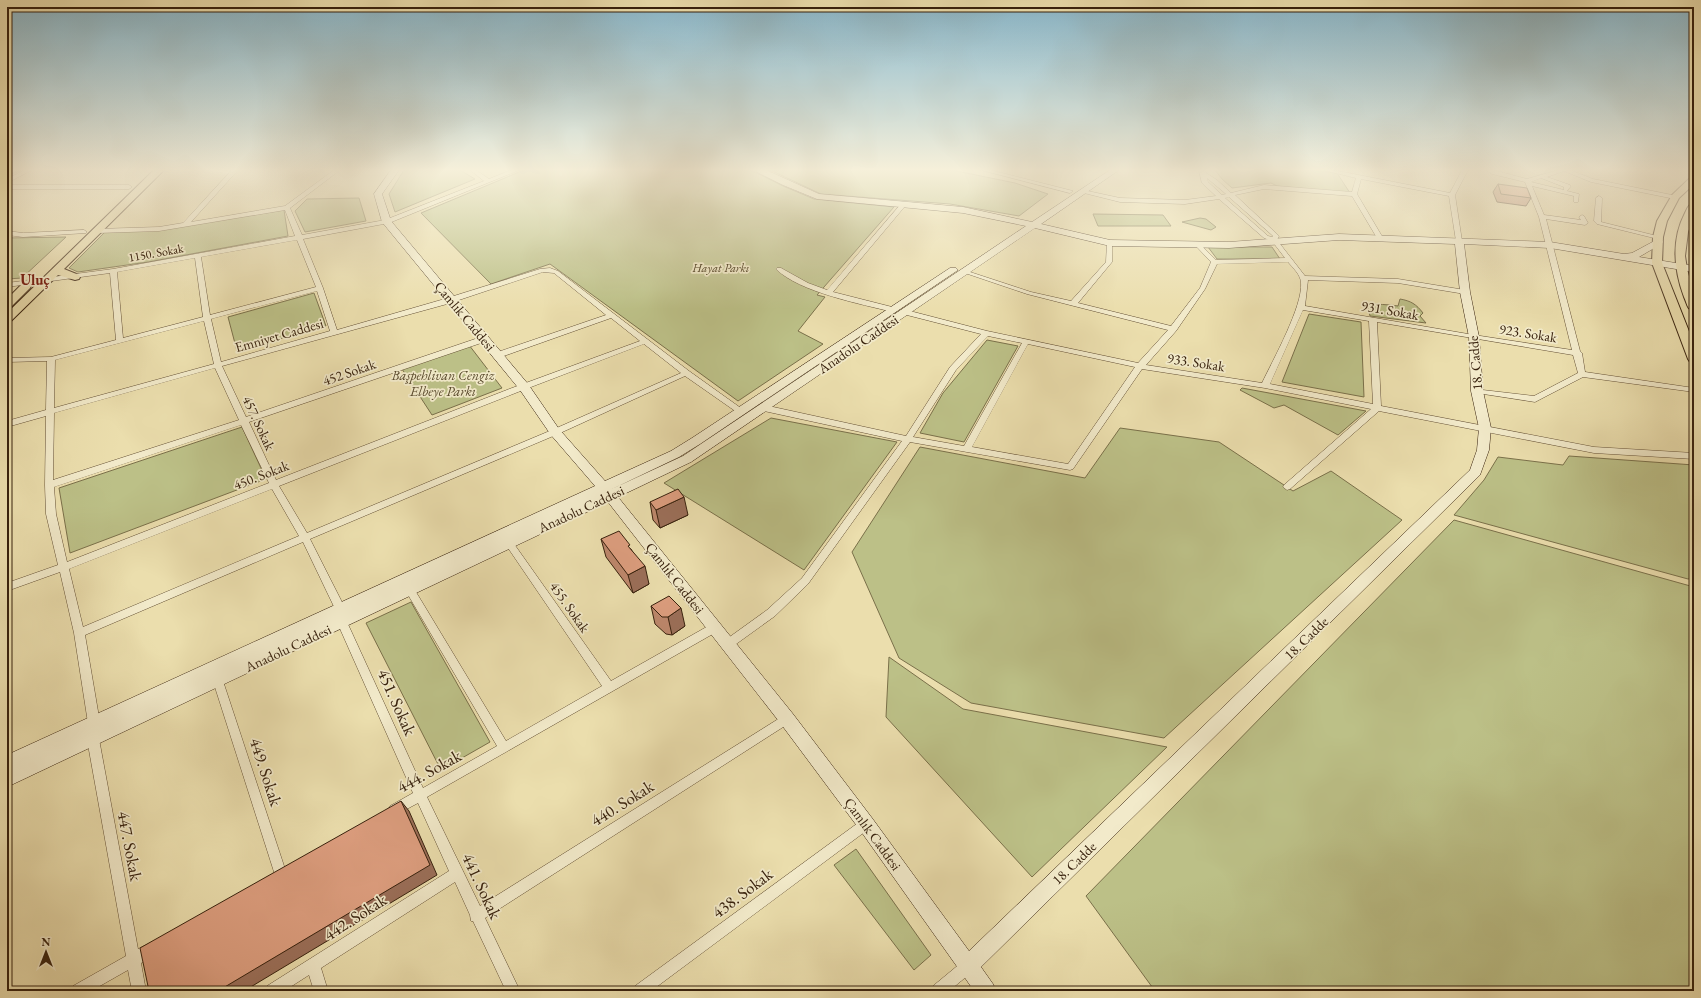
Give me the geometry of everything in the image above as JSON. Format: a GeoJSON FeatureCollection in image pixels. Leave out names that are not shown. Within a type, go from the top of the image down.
{"type":"FeatureCollection","features":[{"type":"Feature","properties":{"kind":"main road"},"geometry":{"type":"LineString","coordinates":[[7,305],[100,217]]}},
{"type":"Feature","properties":{"kind":"main road"},"geometry":{"type":"LineString","coordinates":[[7,319],[112,217]]}},
{"type":"Feature","properties":{"kind":"main road","name":"Çamlık Caddesi"},"geometry":{"type":"LineString","coordinates":[[385,217],[387,222],[524,387],[555,432],[606,491],[787,719],[866,824],[986,991]]}},
{"type":"Feature","properties":{"kind":"main road"},"geometry":{"type":"LineString","coordinates":[[993,217],[1110,243],[1229,245],[1339,237],[1458,240],[1551,248],[1613,256],[1658,265]]}},
{"type":"Feature","properties":{"kind":"main road","name":"Anadolu Caddesi"},"geometry":{"type":"LineString","coordinates":[[7,779],[218,681],[341,616],[410,590],[509,543],[675,454],[1032,217]]}},
{"type":"Feature","properties":{"kind":"main road","name":"Anadolu Caddesi"},"geometry":{"type":"LineString","coordinates":[[7,763],[94,723],[341,616],[606,491],[687,459],[1048,217]]}},
{"type":"Feature","properties":{"kind":"main road"},"geometry":{"type":"LineString","coordinates":[[1664,217],[1658,239],[1658,265],[1694,359]]}},
{"type":"Feature","properties":{"kind":"main road"},"geometry":{"type":"LineString","coordinates":[[1688,217],[1683,228],[1681,241],[1681,269],[1694,308]]}},
{"type":"Feature","properties":{"kind":"main road"},"geometry":{"type":"LineString","coordinates":[[1613,256],[1634,256],[1658,239]]}},
{"type":"Feature","properties":{"kind":"main road","name":"18. Cadde"},"geometry":{"type":"LineString","coordinates":[[968,966],[1476,472],[1483,450],[1485,428],[1477,391],[1474,338],[1465,292],[1458,240]]}},
{"type":"Feature","properties":{"kind":"main road"},"geometry":{"type":"LineString","coordinates":[[1551,248],[1681,269],[1694,273]]}},
{"type":"Feature","properties":{"kind":"main road"},"geometry":{"type":"LineString","coordinates":[[58,269],[62,273],[76,277]]}},
{"type":"Feature","properties":{"kind":"main road"},"geometry":{"type":"LineString","coordinates":[[1681,269],[1694,269]]}},
{"type":"Feature","properties":{"kind":"street"},"geometry":{"type":"LineString","coordinates":[[186,224],[193,217]]}},
{"type":"Feature","properties":{"kind":"street"},"geometry":{"type":"LineString","coordinates":[[97,231],[159,229],[233,217]]}},
{"type":"Feature","properties":{"kind":"street"},"geometry":{"type":"LineString","coordinates":[[290,217],[320,288],[334,332]]}},
{"type":"Feature","properties":{"kind":"street","name":"1150. Sokak"},"geometry":{"type":"LineString","coordinates":[[7,285],[76,277],[198,257],[387,222],[400,217]]}},
{"type":"Feature","properties":{"kind":"street"},"geometry":{"type":"LineString","coordinates":[[828,294],[893,217]]}},
{"type":"Feature","properties":{"kind":"street"},"geometry":{"type":"LineString","coordinates":[[1243,217],[1266,237],[1274,241],[1304,278],[1305,287],[1301,307],[1265,386]]}},
{"type":"Feature","properties":{"kind":"street"},"geometry":{"type":"LineString","coordinates":[[1255,217],[1276,236],[1274,241]]}},
{"type":"Feature","properties":{"kind":"street"},"geometry":{"type":"LineString","coordinates":[[1367,217],[1380,238]]}},
{"type":"Feature","properties":{"kind":"street"},"geometry":{"type":"LineString","coordinates":[[1455,217],[1458,240]]}},
{"type":"Feature","properties":{"kind":"street"},"geometry":{"type":"LineString","coordinates":[[1582,217],[1585,223],[1542,217],[1578,353],[1582,374]]}},
{"type":"Feature","properties":{"kind":"street"},"geometry":{"type":"LineString","coordinates":[[1598,217],[1599,223],[1658,239]]}},
{"type":"Feature","properties":{"kind":"street"},"geometry":{"type":"LineString","coordinates":[[7,233],[23,235],[84,232]]}},
{"type":"Feature","properties":{"kind":"street"},"geometry":{"type":"LineString","coordinates":[[1073,304],[1109,262],[1110,243]]}},
{"type":"Feature","properties":{"kind":"street"},"geometry":{"type":"LineString","coordinates":[[1197,244],[1214,262],[1289,260]]}},
{"type":"Feature","properties":{"kind":"street","name":"457. Sokak"},"geometry":{"type":"LineString","coordinates":[[198,257],[207,317],[218,366],[274,485],[305,538],[341,616]]}},
{"type":"Feature","properties":{"kind":"street"},"geometry":{"type":"LineString","coordinates":[[764,408],[908,439],[1070,467],[1140,366],[1173,329],[1203,288],[1214,262]]}},
{"type":"Feature","properties":{"kind":"street"},"geometry":{"type":"LineString","coordinates":[[779,269],[790,277],[828,294],[892,310]]}},
{"type":"Feature","properties":{"kind":"street","name":"Emniyet Caddesi"},"geometry":{"type":"LineString","coordinates":[[7,424],[451,300],[542,270],[556,272],[612,315]]}},
{"type":"Feature","properties":{"kind":"street"},"geometry":{"type":"LineString","coordinates":[[113,271],[120,341]]}},
{"type":"Feature","properties":{"kind":"street"},"geometry":{"type":"LineString","coordinates":[[965,272],[1029,294],[1173,329]]}},
{"type":"Feature","properties":{"kind":"street"},"geometry":{"type":"LineString","coordinates":[[1304,278],[1398,281],[1465,292]]}},
{"type":"Feature","properties":{"kind":"street"},"geometry":{"type":"LineString","coordinates":[[7,360],[51,359],[320,288]]}},
{"type":"Feature","properties":{"kind":"street","name":"931. Sokak"},"geometry":{"type":"LineString","coordinates":[[1301,307],[1474,338]]}},
{"type":"Feature","properties":{"kind":"street","name":"933. Sokak"},"geometry":{"type":"LineString","coordinates":[[906,312],[986,333],[1140,366],[1265,386],[1594,450],[1694,456]]}},
{"type":"Feature","properties":{"kind":"street"},"geometry":{"type":"LineString","coordinates":[[498,356],[612,315],[686,373],[741,411]]}},
{"type":"Feature","properties":{"kind":"street"},"geometry":{"type":"LineString","coordinates":[[1287,487],[1377,408],[1373,320]]}},
{"type":"Feature","properties":{"kind":"street"},"geometry":{"type":"LineString","coordinates":[[728,644],[771,613],[805,581],[908,439],[953,369],[986,333]]}},
{"type":"Feature","properties":{"kind":"street","name":"923. Sokak"},"geometry":{"type":"LineString","coordinates":[[1474,338],[1578,353]]}},
{"type":"Feature","properties":{"kind":"street","name":"452 Sokak"},"geometry":{"type":"LineString","coordinates":[[48,485],[244,421],[484,339]]}},
{"type":"Feature","properties":{"kind":"street","name":"450. Sokak"},"geometry":{"type":"LineString","coordinates":[[7,587],[64,567],[524,387],[646,341]]}},
{"type":"Feature","properties":{"kind":"street"},"geometry":{"type":"LineString","coordinates":[[967,448],[1026,342]]}},
{"type":"Feature","properties":{"kind":"street"},"geometry":{"type":"LineString","coordinates":[[51,359],[48,485],[51,514],[79,633],[94,723]]}},
{"type":"Feature","properties":{"kind":"street"},"geometry":{"type":"LineString","coordinates":[[79,633],[555,432],[686,373]]}},
{"type":"Feature","properties":{"kind":"street"},"geometry":{"type":"LineString","coordinates":[[1477,391],[1535,399],[1582,374],[1694,390]]}},
{"type":"Feature","properties":{"kind":"street","name":"455. Sokak"},"geometry":{"type":"LineString","coordinates":[[509,543],[609,687]]}},
{"type":"Feature","properties":{"kind":"street"},"geometry":{"type":"LineString","coordinates":[[410,590],[504,748]]}},
{"type":"Feature","properties":{"kind":"street","name":"451. Sokak"},"geometry":{"type":"LineString","coordinates":[[341,616],[420,795]]}},
{"type":"Feature","properties":{"kind":"street","name":"444. Sokak"},"geometry":{"type":"LineString","coordinates":[[387,814],[714,628]]}},
{"type":"Feature","properties":{"kind":"street","name":"449. Sokak"},"geometry":{"type":"LineString","coordinates":[[218,681],[281,875]]}},
{"type":"Feature","properties":{"kind":"street","name":"440. Sokak"},"geometry":{"type":"LineString","coordinates":[[476,916],[787,719]]}},
{"type":"Feature","properties":{"kind":"street","name":"447. Sokak"},"geometry":{"type":"LineString","coordinates":[[93,739],[140,991]]}},
{"type":"Feature","properties":{"kind":"street","name":"441. Sokak"},"geometry":{"type":"LineString","coordinates":[[420,795],[476,916],[513,991]]}},
{"type":"Feature","properties":{"kind":"street","name":"438. Sokak"},"geometry":{"type":"LineString","coordinates":[[640,991],[866,824]]}},
{"type":"Feature","properties":{"kind":"street"},"geometry":{"type":"LineString","coordinates":[[268,882],[294,867]]}},
{"type":"Feature","properties":{"kind":"street","name":"442. Sokak"},"geometry":{"type":"LineString","coordinates":[[272,991],[457,873]]}},
{"type":"Feature","properties":{"kind":"street"},"geometry":{"type":"LineString","coordinates":[[78,991],[161,944]]}},
{"type":"Feature","properties":{"kind":"street"},"geometry":{"type":"LineString","coordinates":[[313,965],[321,991]]}},
{"type":"Feature","properties":{"kind":"street"},"geometry":{"type":"LineString","coordinates":[[938,991],[968,966]]}},
{"type":"Feature","properties":{"kind":"green space"},"geometry":{"type":"Polygon","coordinates":[[[243,217],[285,217],[288,236],[148,262],[78,272],[69,268],[105,232],[158,230],[243,217]]]}},
{"type":"Feature","properties":{"kind":"green space"},"geometry":{"type":"Polygon","coordinates":[[[298,217],[365,217],[366,221],[305,232],[298,217]]]}},
{"type":"Feature","properties":{"kind":"green space","name":"Hayat Parkı"},"geometry":{"type":"Polygon","coordinates":[[[425,217],[886,217],[817,295],[825,297],[798,331],[823,344],[738,401],[550,264],[491,284],[425,217]]]}},
{"type":"Feature","properties":{"kind":"green space"},"geometry":{"type":"Polygon","coordinates":[[[1094,217],[1164,217],[1171,226],[1098,226],[1094,217]]]}},
{"type":"Feature","properties":{"kind":"green space"},"geometry":{"type":"Polygon","coordinates":[[[1200,218],[1206,219],[1216,227],[1211,230],[1182,222],[1200,218]]]}},
{"type":"Feature","properties":{"kind":"green space"},"geometry":{"type":"Polygon","coordinates":[[[66,237],[22,278],[7,279],[7,238],[66,237]]]}},
{"type":"Feature","properties":{"kind":"green space"},"geometry":{"type":"Polygon","coordinates":[[[1208,247],[1272,247],[1280,259],[1217,259],[1208,247]]]}},
{"type":"Feature","properties":{"kind":"green space"},"geometry":{"type":"Polygon","coordinates":[[[314,293],[326,326],[237,351],[228,317],[314,293]]]}},
{"type":"Feature","properties":{"kind":"green space"},"geometry":{"type":"Polygon","coordinates":[[[1400,299],[1413,303],[1418,307],[1423,313],[1420,316],[1426,323],[1370,316],[1367,303],[1398,306],[1400,299]]]}},
{"type":"Feature","properties":{"kind":"green space"},"geometry":{"type":"Polygon","coordinates":[[[1309,314],[1361,322],[1364,397],[1282,382],[1309,314]]]}},
{"type":"Feature","properties":{"kind":"green space"},"geometry":{"type":"Polygon","coordinates":[[[987,340],[1018,346],[964,442],[920,433],[943,393],[987,340]]]}},
{"type":"Feature","properties":{"kind":"green space","name":"Başpehlivan Cengiz Elbeye Parkı"},"geometry":{"type":"Polygon","coordinates":[[[469,345],[502,388],[432,415],[402,369],[469,345]]]}},
{"type":"Feature","properties":{"kind":"green space"},"geometry":{"type":"Polygon","coordinates":[[[1242,388],[1366,411],[1338,435],[1284,405],[1274,408],[1240,390],[1242,388]]]}},
{"type":"Feature","properties":{"kind":"green space"},"geometry":{"type":"Polygon","coordinates":[[[771,418],[897,442],[804,570],[664,483],[771,418]]]}},
{"type":"Feature","properties":{"kind":"green space"},"geometry":{"type":"Polygon","coordinates":[[[242,427],[266,479],[70,553],[59,488],[242,427]]]}},
{"type":"Feature","properties":{"kind":"green space"},"geometry":{"type":"Polygon","coordinates":[[[1120,428],[1219,442],[1293,491],[1331,471],[1402,520],[1164,738],[971,703],[899,658],[852,552],[920,447],[1085,478],[1120,428]]]}},
{"type":"Feature","properties":{"kind":"green space"},"geometry":{"type":"Polygon","coordinates":[[[1569,456],[1694,465],[1694,578],[1688,579],[1454,515],[1484,480],[1498,457],[1563,465],[1569,456]]]}},
{"type":"Feature","properties":{"kind":"green space"},"geometry":{"type":"Polygon","coordinates":[[[1454,520],[1694,587],[1694,991],[1155,991],[1086,896],[1454,520]]]}},
{"type":"Feature","properties":{"kind":"green space"},"geometry":{"type":"Polygon","coordinates":[[[411,602],[490,742],[441,770],[366,623],[411,602]]]}},
{"type":"Feature","properties":{"kind":"green space"},"geometry":{"type":"Polygon","coordinates":[[[889,657],[963,709],[1167,747],[1032,877],[886,717],[889,657]]]}},
{"type":"Feature","properties":{"kind":"green space"},"geometry":{"type":"Polygon","coordinates":[[[856,849],[931,955],[914,970],[834,865],[856,849]]]}},
{"type":"Feature","properties":{"kind":"building"},"geometry":{"type":"Polygon","coordinates":[[[678,489],[684,497],[656,510],[650,502],[678,489]]]}},
{"type":"Feature","properties":{"kind":"building"},"geometry":{"type":"Polygon","coordinates":[[[619,531],[630,545],[628,546],[645,566],[628,575],[601,539],[619,531]]]}},
{"type":"Feature","properties":{"kind":"building"},"geometry":{"type":"Polygon","coordinates":[[[669,596],[681,608],[668,617],[662,617],[651,606],[669,596]]]}},
{"type":"Feature","properties":{"kind":"building"},"geometry":{"type":"Polygon","coordinates":[[[401,801],[430,865],[218,991],[149,991],[140,948],[401,801]]]}},
{"type":"Feature","properties":{"kind":"district","name":"Uluç"},"geometry":{"type":"Point","coordinates":[35,279]}}]}
